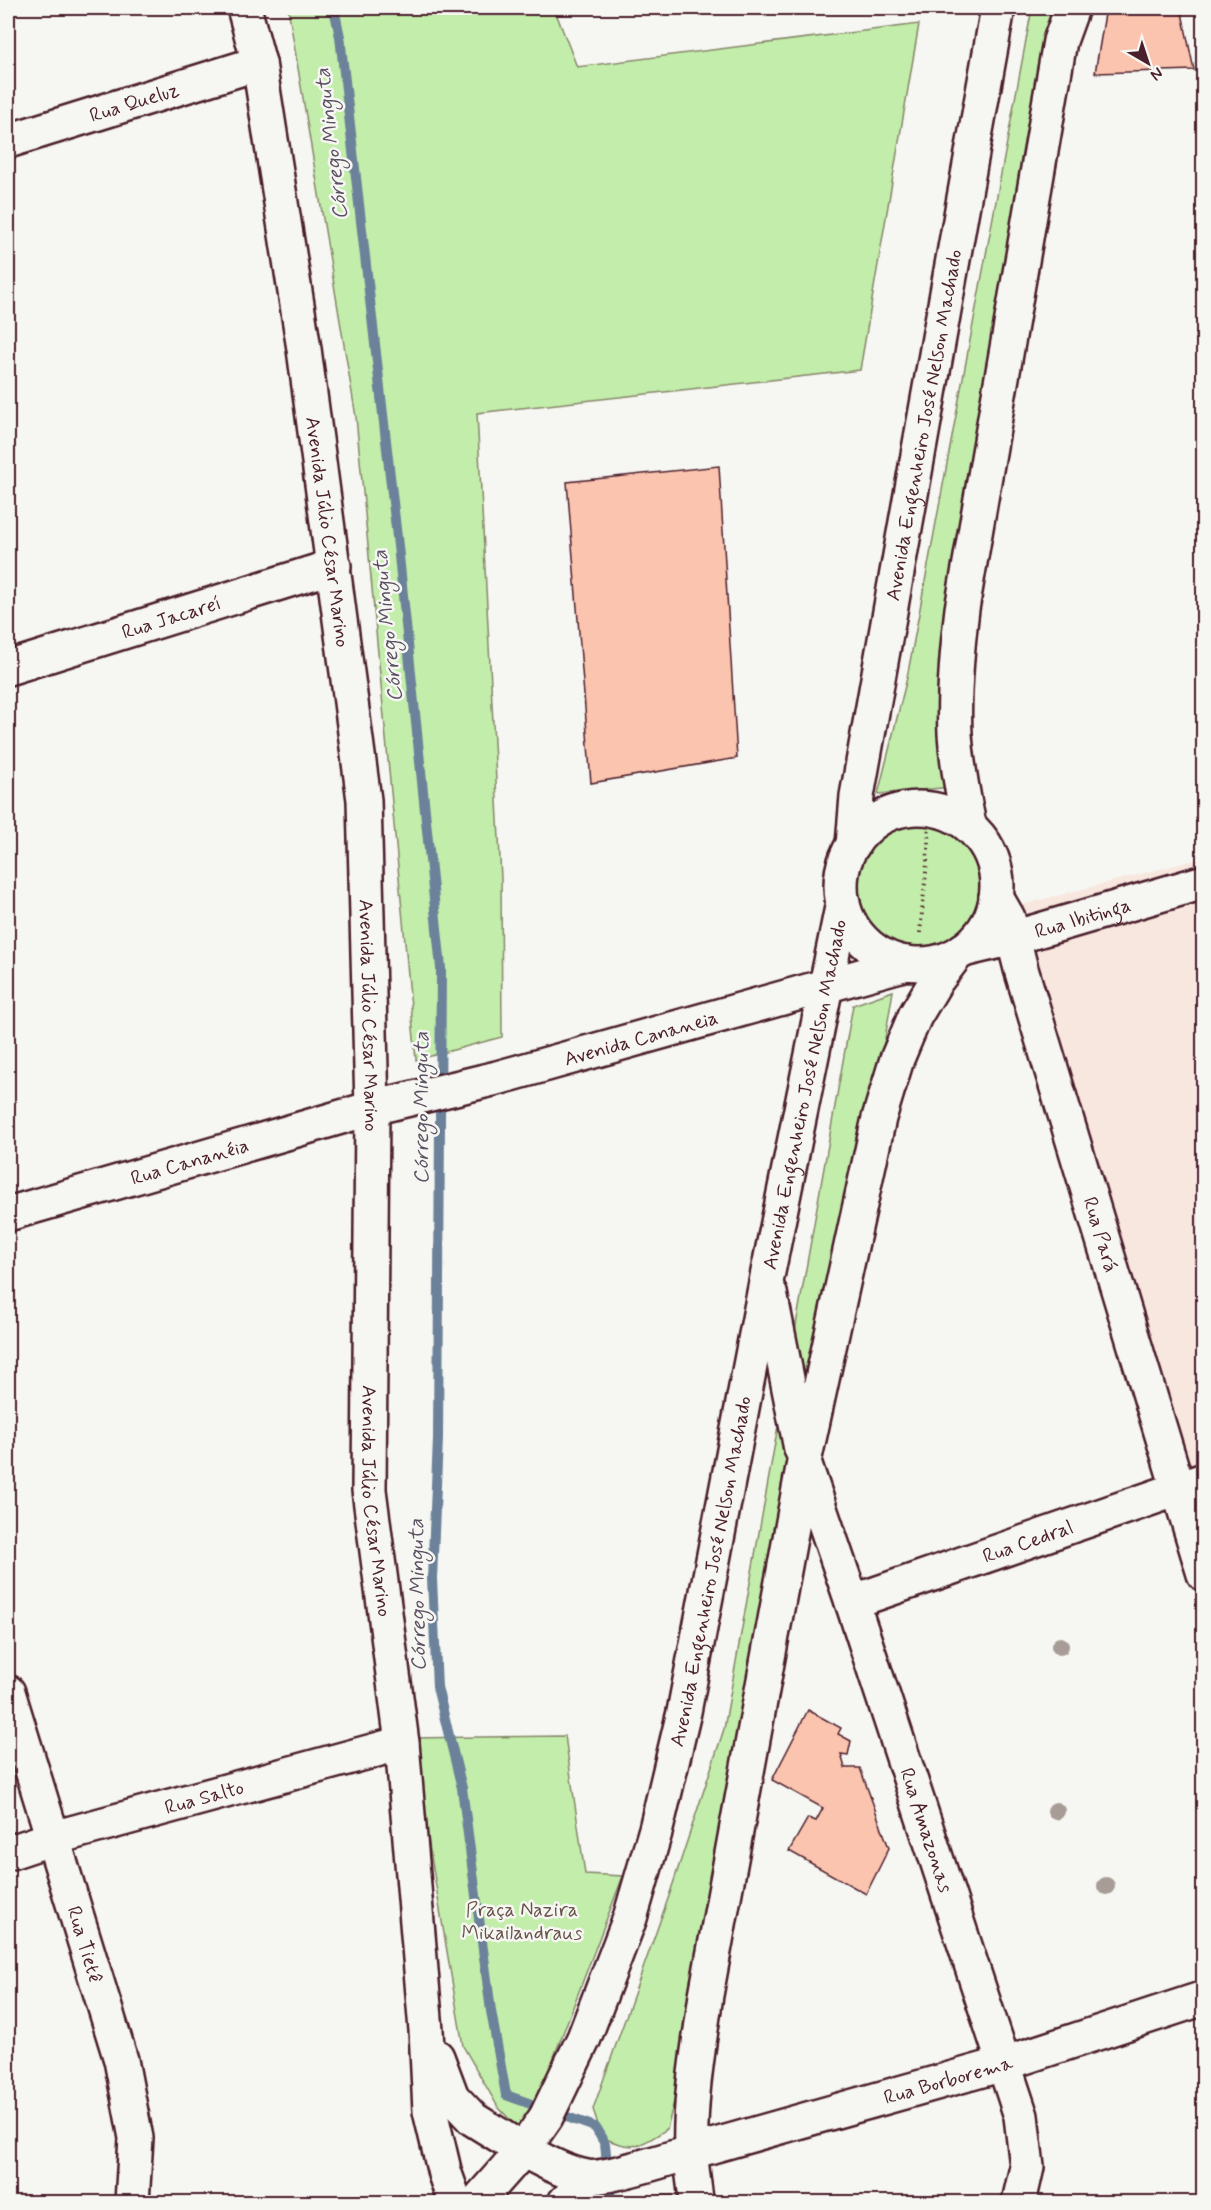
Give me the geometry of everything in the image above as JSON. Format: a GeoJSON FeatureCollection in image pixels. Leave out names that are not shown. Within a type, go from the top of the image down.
{"type":"FeatureCollection","features":[{"type":"Feature","properties":{"kind":"street","name":"Avenida Júlio César Marino"},"geometry":{"type":"LineString","coordinates":[[244,8],[260,63],[304,349],[364,800],[372,1108],[369,1490],[402,1743],[426,2030],[430,2111],[454,2202]]}},
{"type":"Feature","properties":{"kind":"street","name":"Avenida Engenheiro José Nelson Machado"},"geometry":{"type":"LineString","coordinates":[[853,844],[857,796],[998,8]]}},
{"type":"Feature","properties":{"kind":"street"},"geometry":{"type":"LineString","coordinates":[[969,825],[960,779],[955,733],[957,650],[1058,53],[1072,8]]}},
{"type":"Feature","properties":{"kind":"street","name":"Rua Queluz"},"geometry":{"type":"LineString","coordinates":[[8,141],[260,63]]}},
{"type":"Feature","properties":{"kind":"street","name":"Rua Jacareí"},"geometry":{"type":"LineString","coordinates":[[8,668],[334,566]]}},
{"type":"Feature","properties":{"kind":"street"},"geometry":{"type":"LineString","coordinates":[[696,2202],[691,2152],[697,2061],[706,1995],[804,1462],[879,1118],[897,1059],[915,1016],[936,981],[959,953],[979,936],[991,917],[996,897],[997,877],[992,857],[983,840],[969,825],[950,814],[929,809],[907,809],[886,816],[868,828],[853,844],[845,862],[841,882],[843,902],[851,924],[865,943],[884,956],[911,963]]}},
{"type":"Feature","properties":{"kind":"street","name":"Rua Ibitinga"},"geometry":{"type":"LineString","coordinates":[[911,963],[939,962],[959,953],[1203,882]]}},
{"type":"Feature","properties":{"kind":"street","name":"Rua Pará"},"geometry":{"type":"LineString","coordinates":[[996,897],[1008,918],[1191,1484],[1203,1574]]}},
{"type":"Feature","properties":{"kind":"street","name":"Avenida Engenheiro José Nelson Machado"},"geometry":{"type":"LineString","coordinates":[[477,2202],[523,2150],[551,2105],[584,2038],[630,1918],[656,1829],[684,1712],[767,1277],[843,902]]}},
{"type":"Feature","properties":{"kind":"street","name":"Avenida Cananeia"},"geometry":{"type":"LineString","coordinates":[[372,1108],[497,1078],[911,963]]}},
{"type":"Feature","properties":{"kind":"street","name":"Rua Cananéia"},"geometry":{"type":"LineString","coordinates":[[8,1214],[372,1108]]}},
{"type":"Feature","properties":{"kind":"street"},"geometry":{"type":"LineString","coordinates":[[767,1277],[804,1462]]}},
{"type":"Feature","properties":{"kind":"street","name":"Rua Amazonas"},"geometry":{"type":"LineString","coordinates":[[804,1462],[1021,2116],[1027,2167],[1019,2202]]}},
{"type":"Feature","properties":{"kind":"street","name":"Rua Cedral"},"geometry":{"type":"LineString","coordinates":[[852,1602],[1191,1484]]}},
{"type":"Feature","properties":{"kind":"street","name":"Rua Tietê"},"geometry":{"type":"LineString","coordinates":[[8,1692],[121,2060],[136,2138],[132,2202]]}},
{"type":"Feature","properties":{"kind":"street","name":"Rua Salto"},"geometry":{"type":"LineString","coordinates":[[8,1853],[53,1838],[402,1743]]}},
{"type":"Feature","properties":{"kind":"street","name":"Rua Borborema"},"geometry":{"type":"LineString","coordinates":[[603,2175],[1003,2064],[1203,1998]]}},
{"type":"Feature","properties":{"kind":"street","name":"Avenida Júlio César Marino"},"geometry":{"type":"LineString","coordinates":[[426,2030],[452,2097],[473,2119],[549,2163],[603,2175]]}},
{"type":"Feature","properties":{"kind":"street"},"geometry":{"type":"LineString","coordinates":[[565,2202],[603,2175]]}},
{"type":"Feature","properties":{"kind":"path"},"geometry":{"type":"LineString","coordinates":[[911,963],[928,852],[929,809]]}},
{"type":"Feature","properties":{"kind":"shaded area"},"geometry":{"type":"Polygon","coordinates":[[[1203,858],[1203,1531],[1014,907],[1203,858]]]}},
{"type":"Feature","properties":{"kind":"green space"},"geometry":{"type":"Polygon","coordinates":[[[288,8],[554,8],[577,67],[919,24],[860,370],[477,413],[501,878],[502,1037],[416,1060],[356,417],[288,8]]]}},
{"type":"Feature","properties":{"kind":"green space"},"geometry":{"type":"Polygon","coordinates":[[[1032,8],[1058,8],[952,787],[878,794],[907,678],[1032,8]]]}},
{"type":"Feature","properties":{"kind":"green space"},"geometry":{"type":"Polygon","coordinates":[[[920,825],[944,830],[955,835],[964,843],[972,852],[977,863],[982,887],[977,911],[972,922],[964,931],[955,939],[944,944],[920,949],[896,944],[885,939],[876,931],[868,922],[863,911],[858,887],[863,863],[868,852],[876,843],[885,835],[896,830],[920,825]]]}},
{"type":"Feature","properties":{"kind":"green space"},"geometry":{"type":"Polygon","coordinates":[[[893,991],[831,1359],[695,2018],[667,2129],[642,2143],[621,2145],[602,2137],[593,2109],[669,1896],[724,1729],[853,1005],[893,991]]]}},
{"type":"Feature","properties":{"kind":"green space","name":"Praça Nazira Mikailandraus"},"geometry":{"type":"Polygon","coordinates":[[[565,1736],[585,1874],[623,1876],[531,2117],[517,2127],[498,2107],[463,2046],[411,1738],[565,1736]]]}},
{"type":"Feature","properties":{"kind":"green space"},"geometry":{"type":"Polygon","coordinates":[[[673,2195],[677,2202],[627,2202],[652,2196],[673,2195]]]}},
{"type":"Feature","properties":{"kind":"building"},"geometry":{"type":"Polygon","coordinates":[[[1106,8],[1181,8],[1194,70],[1095,73],[1106,8]]]}},
{"type":"Feature","properties":{"kind":"building"},"geometry":{"type":"Polygon","coordinates":[[[719,466],[737,758],[591,783],[567,482],[719,466]]]}},
{"type":"Feature","properties":{"kind":"building"},"geometry":{"type":"Polygon","coordinates":[[[808,1710],[841,1728],[838,1734],[851,1741],[848,1755],[841,1754],[845,1768],[860,1768],[889,1848],[866,1894],[789,1851],[808,1818],[816,1821],[823,1808],[772,1780],[808,1710]]]}},
{"type":"Feature","properties":{"kind":"waterway","name":"Córrego Minguta"},"geometry":{"type":"LineString","coordinates":[[334,8],[340,37],[398,546],[441,968],[438,1439],[432,1579],[437,1687],[462,1788],[491,2011],[506,2095],[595,2127],[605,2144],[611,2202]]}}]}
